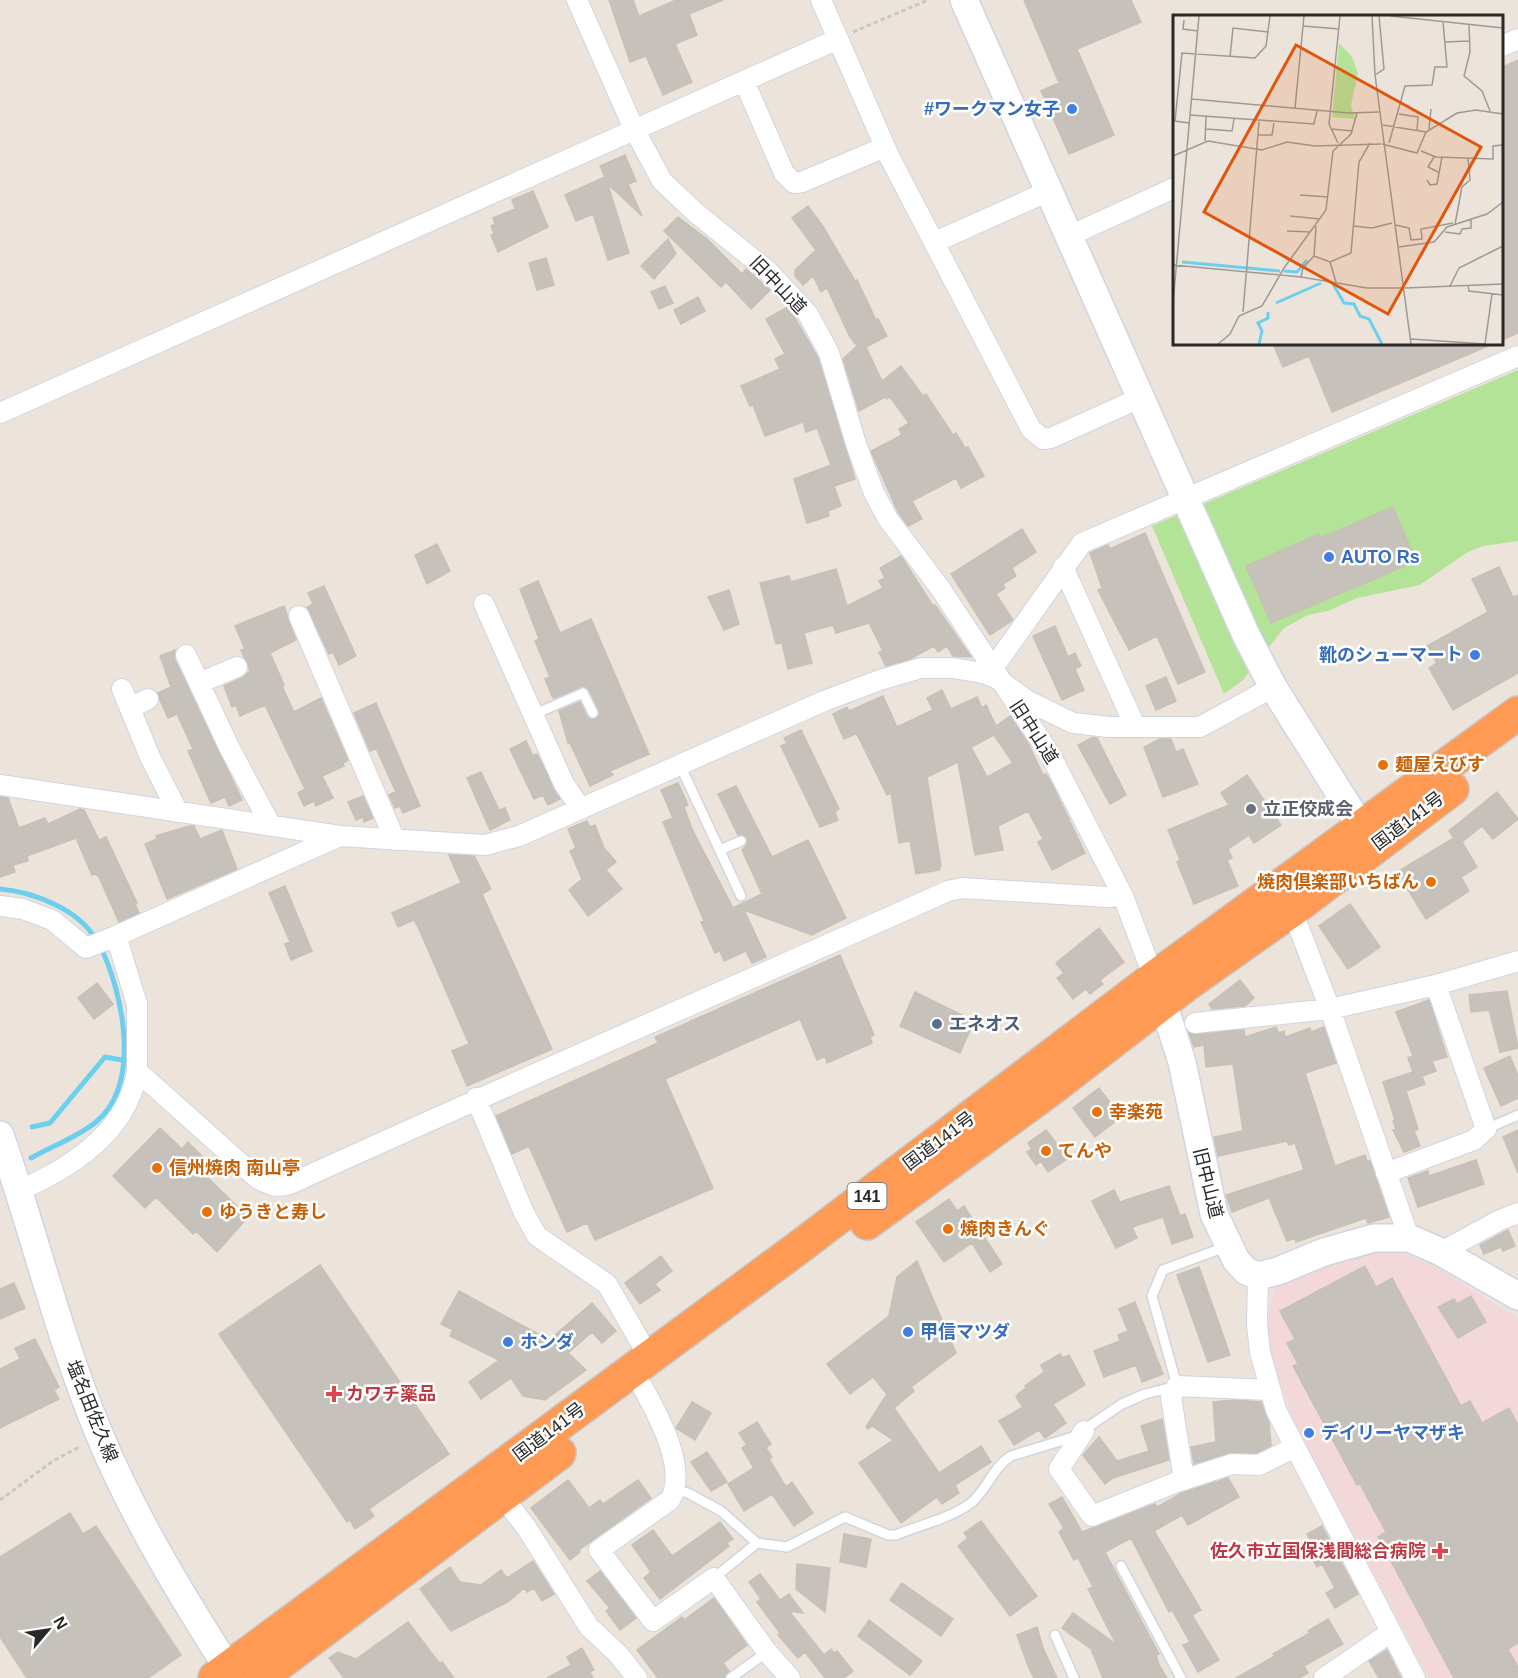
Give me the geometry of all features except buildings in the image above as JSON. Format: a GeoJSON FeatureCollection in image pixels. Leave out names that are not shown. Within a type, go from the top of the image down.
{"type":"FeatureCollection","features":[{"type":"Feature","properties":{"kind":"highway","name":"国道141号"},"geometry":{"type":"LineString","coordinates":[[260,1678],[502,1496],[646,1371],[807,1241],[1159,990],[1367,837],[1518,713]]}},
{"type":"Feature","properties":{"kind":"highway","name":"国道141号"},"geometry":{"type":"LineString","coordinates":[[1159,990],[1292,910],[1367,837],[1518,739]]}},
{"type":"Feature","properties":{"kind":"highway","name":"国道141号"},"geometry":{"type":"LineString","coordinates":[[226,1675],[646,1371]]}},
{"type":"Feature","properties":{"kind":"main road"},"geometry":{"type":"LineString","coordinates":[[964,0],[1246,635],[1273,687],[1367,837]]}},
{"type":"Feature","properties":{"kind":"main road","name":"旧中山道"},"geometry":{"type":"LineString","coordinates":[[1159,990],[1182,1062],[1214,1214],[1228,1246],[1246,1271],[1258,1276]]}},
{"type":"Feature","properties":{"kind":"main road","name":"塩名田佐久線"},"geometry":{"type":"LineString","coordinates":[[0,1135],[58,1321],[100,1435],[132,1503],[226,1675]]}},
{"type":"Feature","properties":{"kind":"main road"},"geometry":{"type":"LineString","coordinates":[[1258,1276],[1324,1252],[1374,1238],[1409,1238],[1441,1252],[1518,1296]]}},
{"type":"Feature","properties":{"kind":"street","name":"旧中山道"},"geometry":{"type":"LineString","coordinates":[[577,0],[653,168],[674,194],[768,271],[808,314],[829,353],[856,444],[884,511],[909,549],[940,588],[1056,764],[1123,896],[1159,990]]}},
{"type":"Feature","properties":{"kind":"street"},"geometry":{"type":"LineString","coordinates":[[821,0],[885,147],[1036,435],[1043,440],[1051,438],[1140,398]]}},
{"type":"Feature","properties":{"kind":"street"},"geometry":{"type":"LineString","coordinates":[[0,413],[838,39]]}},
{"type":"Feature","properties":{"kind":"street"},"geometry":{"type":"LineString","coordinates":[[1503,46],[1518,39]]}},
{"type":"Feature","properties":{"kind":"street"},"geometry":{"type":"LineString","coordinates":[[744,81],[784,173],[795,183],[885,147]]}},
{"type":"Feature","properties":{"kind":"street"},"geometry":{"type":"LineString","coordinates":[[1069,236],[1173,188]]}},
{"type":"Feature","properties":{"kind":"street"},"geometry":{"type":"LineString","coordinates":[[935,242],[1049,191]]}},
{"type":"Feature","properties":{"kind":"street"},"geometry":{"type":"LineString","coordinates":[[997,675],[1063,567],[1075,549],[1087,540],[1518,356]]}},
{"type":"Feature","properties":{"kind":"street"},"geometry":{"type":"LineString","coordinates":[[1063,567],[1135,726]]}},
{"type":"Feature","properties":{"kind":"street"},"geometry":{"type":"LineString","coordinates":[[484,604],[535,714],[564,784],[580,809]]}},
{"type":"Feature","properties":{"kind":"street"},"geometry":{"type":"LineString","coordinates":[[299,616],[345,699],[395,840]]}},
{"type":"Feature","properties":{"kind":"street"},"geometry":{"type":"LineString","coordinates":[[186,655],[271,826]]}},
{"type":"Feature","properties":{"kind":"street"},"geometry":{"type":"LineString","coordinates":[[199,682],[237,667]]}},
{"type":"Feature","properties":{"kind":"street"},"geometry":{"type":"LineString","coordinates":[[0,785],[340,837],[485,845],[501,843],[824,701],[900,673],[921,668],[953,668],[997,675],[1028,701],[1073,723],[1109,727],[1200,727],[1273,687]]}},
{"type":"Feature","properties":{"kind":"street"},"geometry":{"type":"LineString","coordinates":[[122,689],[150,758],[178,812]]}},
{"type":"Feature","properties":{"kind":"street"},"geometry":{"type":"LineString","coordinates":[[130,708],[148,699]]}},
{"type":"Feature","properties":{"kind":"street"},"geometry":{"type":"LineString","coordinates":[[0,906],[23,909],[52,920],[70,933],[80,945],[105,941],[340,837]]}},
{"type":"Feature","properties":{"kind":"street"},"geometry":{"type":"LineString","coordinates":[[137,1071],[257,1178],[280,1187],[476,1098],[685,1009],[948,891],[962,888],[1123,896]]}},
{"type":"Feature","properties":{"kind":"street"},"geometry":{"type":"LineString","coordinates":[[1292,910],[1330,1009],[1409,1238]]}},
{"type":"Feature","properties":{"kind":"street"},"geometry":{"type":"LineString","coordinates":[[18,1191],[72,1163],[111,1127],[130,1096],[137,1071],[137,1004],[105,941]]}},
{"type":"Feature","properties":{"kind":"street"},"geometry":{"type":"LineString","coordinates":[[1195,1023],[1330,1009],[1436,985],[1518,961]]}},
{"type":"Feature","properties":{"kind":"street"},"geometry":{"type":"LineString","coordinates":[[1386,1173],[1474,1140],[1486,1129],[1436,985]]}},
{"type":"Feature","properties":{"kind":"street"},"geometry":{"type":"LineString","coordinates":[[476,1098],[524,1213],[537,1236],[607,1284],[646,1371],[670,1445],[676,1490],[670,1500],[599,1550],[653,1621],[714,1578],[766,1652],[790,1678]]}},
{"type":"Feature","properties":{"kind":"street"},"geometry":{"type":"LineString","coordinates":[[1441,1252],[1500,1220],[1518,1213]]}},
{"type":"Feature","properties":{"kind":"street"},"geometry":{"type":"LineString","coordinates":[[1258,1276],[1257,1324],[1260,1352],[1269,1390],[1295,1447],[1415,1678]]}},
{"type":"Feature","properties":{"kind":"street"},"geometry":{"type":"LineString","coordinates":[[1184,1480],[1171,1397],[1177,1386],[1269,1390]]}},
{"type":"Feature","properties":{"kind":"street"},"geometry":{"type":"LineString","coordinates":[[1084,1431],[1059,1469],[1092,1516],[1232,1464],[1259,1465],[1295,1447]]}},
{"type":"Feature","properties":{"kind":"street"},"geometry":{"type":"LineString","coordinates":[[502,1496],[526,1527],[589,1627],[618,1654],[637,1678]]}},
{"type":"Feature","properties":{"kind":"street"},"geometry":{"type":"LineString","coordinates":[[1324,1678],[1391,1632]]}},
{"type":"Feature","properties":{"kind":"lane"},"geometry":{"type":"LineString","coordinates":[[535,714],[583,693],[593,713]]}},
{"type":"Feature","properties":{"kind":"lane"},"geometry":{"type":"LineString","coordinates":[[680,765],[741,896]]}},
{"type":"Feature","properties":{"kind":"lane"},"geometry":{"type":"LineString","coordinates":[[720,850],[741,841]]}},
{"type":"Feature","properties":{"kind":"lane"},"geometry":{"type":"LineString","coordinates":[[1486,1129],[1518,1115]]}},
{"type":"Feature","properties":{"kind":"lane"},"geometry":{"type":"LineString","coordinates":[[676,1490],[688,1493],[721,1511],[757,1543],[787,1547],[845,1517],[888,1535],[896,1534],[973,1502],[1003,1461],[1011,1456],[1084,1431],[1122,1404],[1145,1394],[1177,1386],[1152,1296],[1163,1270],[1228,1246]]}},
{"type":"Feature","properties":{"kind":"lane"},"geometry":{"type":"LineString","coordinates":[[714,1578],[757,1543]]}},
{"type":"Feature","properties":{"kind":"lane"},"geometry":{"type":"LineString","coordinates":[[1121,1566],[1181,1678]]}},
{"type":"Feature","properties":{"kind":"lane"},"geometry":{"type":"LineString","coordinates":[[1055,1635],[1074,1678]]}},
{"type":"Feature","properties":{"kind":"lane"},"geometry":{"type":"LineString","coordinates":[[731,1678],[766,1652]]}},
{"type":"Feature","properties":{"kind":"path"},"geometry":{"type":"LineString","coordinates":[[838,39],[928,0]]}},
{"type":"Feature","properties":{"kind":"path"},"geometry":{"type":"LineString","coordinates":[[0,1500],[54,1461],[100,1435]]}},
{"type":"Feature","properties":{"kind":"shaded area","name":"佐久市立国保浅間総合病院"},"geometry":{"type":"Polygon","coordinates":[[[1376,1251],[1402,1253],[1436,1267],[1518,1318],[1518,1678],[1429,1678],[1295,1424],[1270,1355],[1268,1322],[1274,1287],[1286,1280],[1376,1251]]]}},
{"type":"Feature","properties":{"kind":"green space"},"geometry":{"type":"Polygon","coordinates":[[[1518,370],[1518,541],[1483,546],[1466,553],[1420,585],[1357,598],[1328,611],[1308,615],[1284,628],[1243,680],[1224,694],[1152,526],[1518,370]]]}},
{"type":"Feature","properties":{"kind":"waterway"},"geometry":{"type":"LineString","coordinates":[[0,889],[27,894],[54,904],[78,919],[96,940]]}},
{"type":"Feature","properties":{"kind":"waterway"},"geometry":{"type":"LineString","coordinates":[[31,1158],[73,1137],[96,1122],[110,1106],[119,1085],[124,1062],[121,1013],[116,989],[101,948]]}},
{"type":"Feature","properties":{"kind":"waterway"},"geometry":{"type":"LineString","coordinates":[[32,1127],[50,1123],[105,1057],[122,1060]]}},
{"type":"Feature","properties":{"kind":"place","name":"#ワークマン女子"},"geometry":{"type":"Point","coordinates":[1072,109]}},
{"type":"Feature","properties":{"kind":"place","name":"AUTO Rs"},"geometry":{"type":"Point","coordinates":[1329,557]}},
{"type":"Feature","properties":{"kind":"place","name":"靴のシューマート"},"geometry":{"type":"Point","coordinates":[1475,655]}},
{"type":"Feature","properties":{"kind":"place","name":"麺屋えびす"},"geometry":{"type":"Point","coordinates":[1383,765]}},
{"type":"Feature","properties":{"kind":"place","name":"立正佼成会"},"geometry":{"type":"Point","coordinates":[1251,809]}},
{"type":"Feature","properties":{"kind":"place","name":"焼肉倶楽部いちばん"},"geometry":{"type":"Point","coordinates":[1431,882]}},
{"type":"Feature","properties":{"kind":"place","name":"エネオス"},"geometry":{"type":"Point","coordinates":[937,1024]}},
{"type":"Feature","properties":{"kind":"place","name":"幸楽苑"},"geometry":{"type":"Point","coordinates":[1097,1112]}},
{"type":"Feature","properties":{"kind":"place","name":"てんや"},"geometry":{"type":"Point","coordinates":[1046,1151]}},
{"type":"Feature","properties":{"kind":"place","name":"信州焼肉 南山亭"},"geometry":{"type":"Point","coordinates":[157,1168]}},
{"type":"Feature","properties":{"kind":"place","name":"ゆうきと寿し"},"geometry":{"type":"Point","coordinates":[207,1212]}},
{"type":"Feature","properties":{"kind":"place","name":"焼肉きんぐ"},"geometry":{"type":"Point","coordinates":[948,1229]}},
{"type":"Feature","properties":{"kind":"place","name":"甲信マツダ"},"geometry":{"type":"Point","coordinates":[908,1332]}},
{"type":"Feature","properties":{"kind":"place","name":"ホンダ"},"geometry":{"type":"Point","coordinates":[508,1342]}},
{"type":"Feature","properties":{"kind":"place","name":"カワチ薬品"},"geometry":{"type":"Point","coordinates":[334,1394]}},
{"type":"Feature","properties":{"kind":"place","name":"デイリーヤマザキ"},"geometry":{"type":"Point","coordinates":[1309,1433]}},
{"type":"Feature","properties":{"kind":"place","name":"佐久市立国保浅間総合病院"},"geometry":{"type":"Point","coordinates":[1440,1551]}}]}
